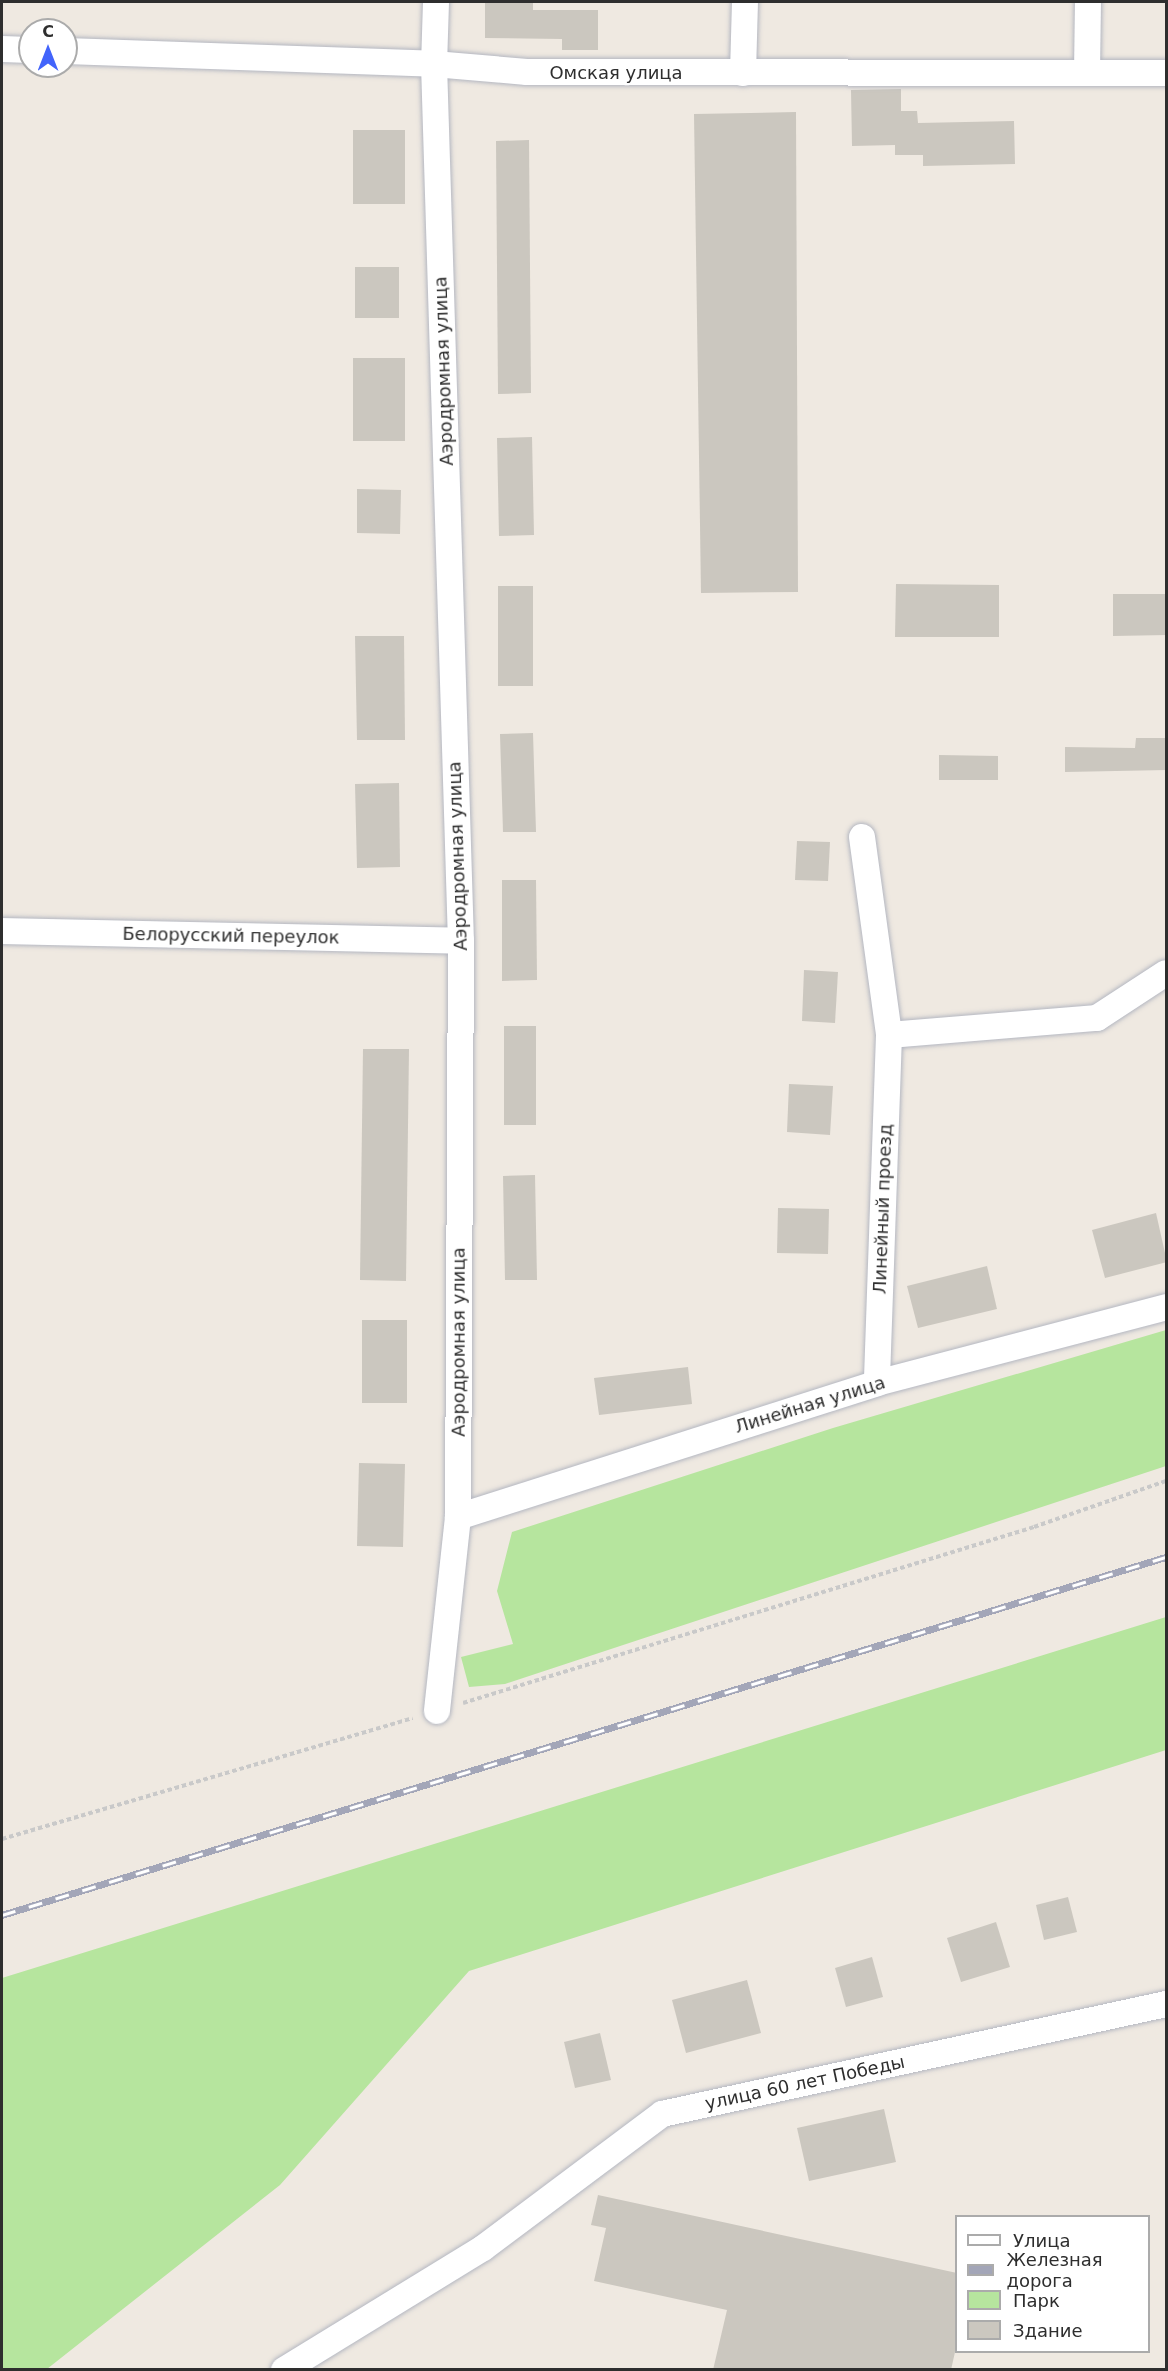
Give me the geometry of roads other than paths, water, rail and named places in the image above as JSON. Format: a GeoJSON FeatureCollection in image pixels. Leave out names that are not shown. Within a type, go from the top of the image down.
{"type":"FeatureCollection","features":[{"type":"Feature","properties":{"kind":"street","name":"Аэродромная улица"},"geometry":{"type":"LineString","coordinates":[[436,2],[434,64],[461,941],[458,1517],[437,1711]]}},
{"type":"Feature","properties":{"kind":"street"},"geometry":{"type":"LineString","coordinates":[[743,73],[745,2]]}},
{"type":"Feature","properties":{"kind":"street"},"geometry":{"type":"LineString","coordinates":[[1087,72],[1088,2]]}},
{"type":"Feature","properties":{"kind":"street"},"geometry":{"type":"LineString","coordinates":[[2,49],[18,50]]}},
{"type":"Feature","properties":{"kind":"street","name":"Омская улица"},"geometry":{"type":"LineString","coordinates":[[78,51],[434,64],[527,72],[1167,73]]}},
{"type":"Feature","properties":{"kind":"street","name":"Линейный проезд"},"geometry":{"type":"LineString","coordinates":[[862,837],[889,1035],[878,1383]]}},
{"type":"Feature","properties":{"kind":"street","name":"Белорусский переулок"},"geometry":{"type":"LineString","coordinates":[[2,931],[461,941]]}},
{"type":"Feature","properties":{"kind":"street"},"geometry":{"type":"LineString","coordinates":[[889,1035],[1097,1018],[1167,973]]}},
{"type":"Feature","properties":{"kind":"street","name":"Линейная улица"},"geometry":{"type":"LineString","coordinates":[[458,1517],[878,1383],[1167,1308]]}},
{"type":"Feature","properties":{"kind":"street","name":"улица 60 лет Победы"},"geometry":{"type":"LineString","coordinates":[[284,2370],[483,2248],[662,2114],[1167,2004]]}},
{"type":"Feature","properties":{"kind":"railway"},"geometry":{"type":"LineString","coordinates":[[2,1915],[1166,1557]]}}]}
